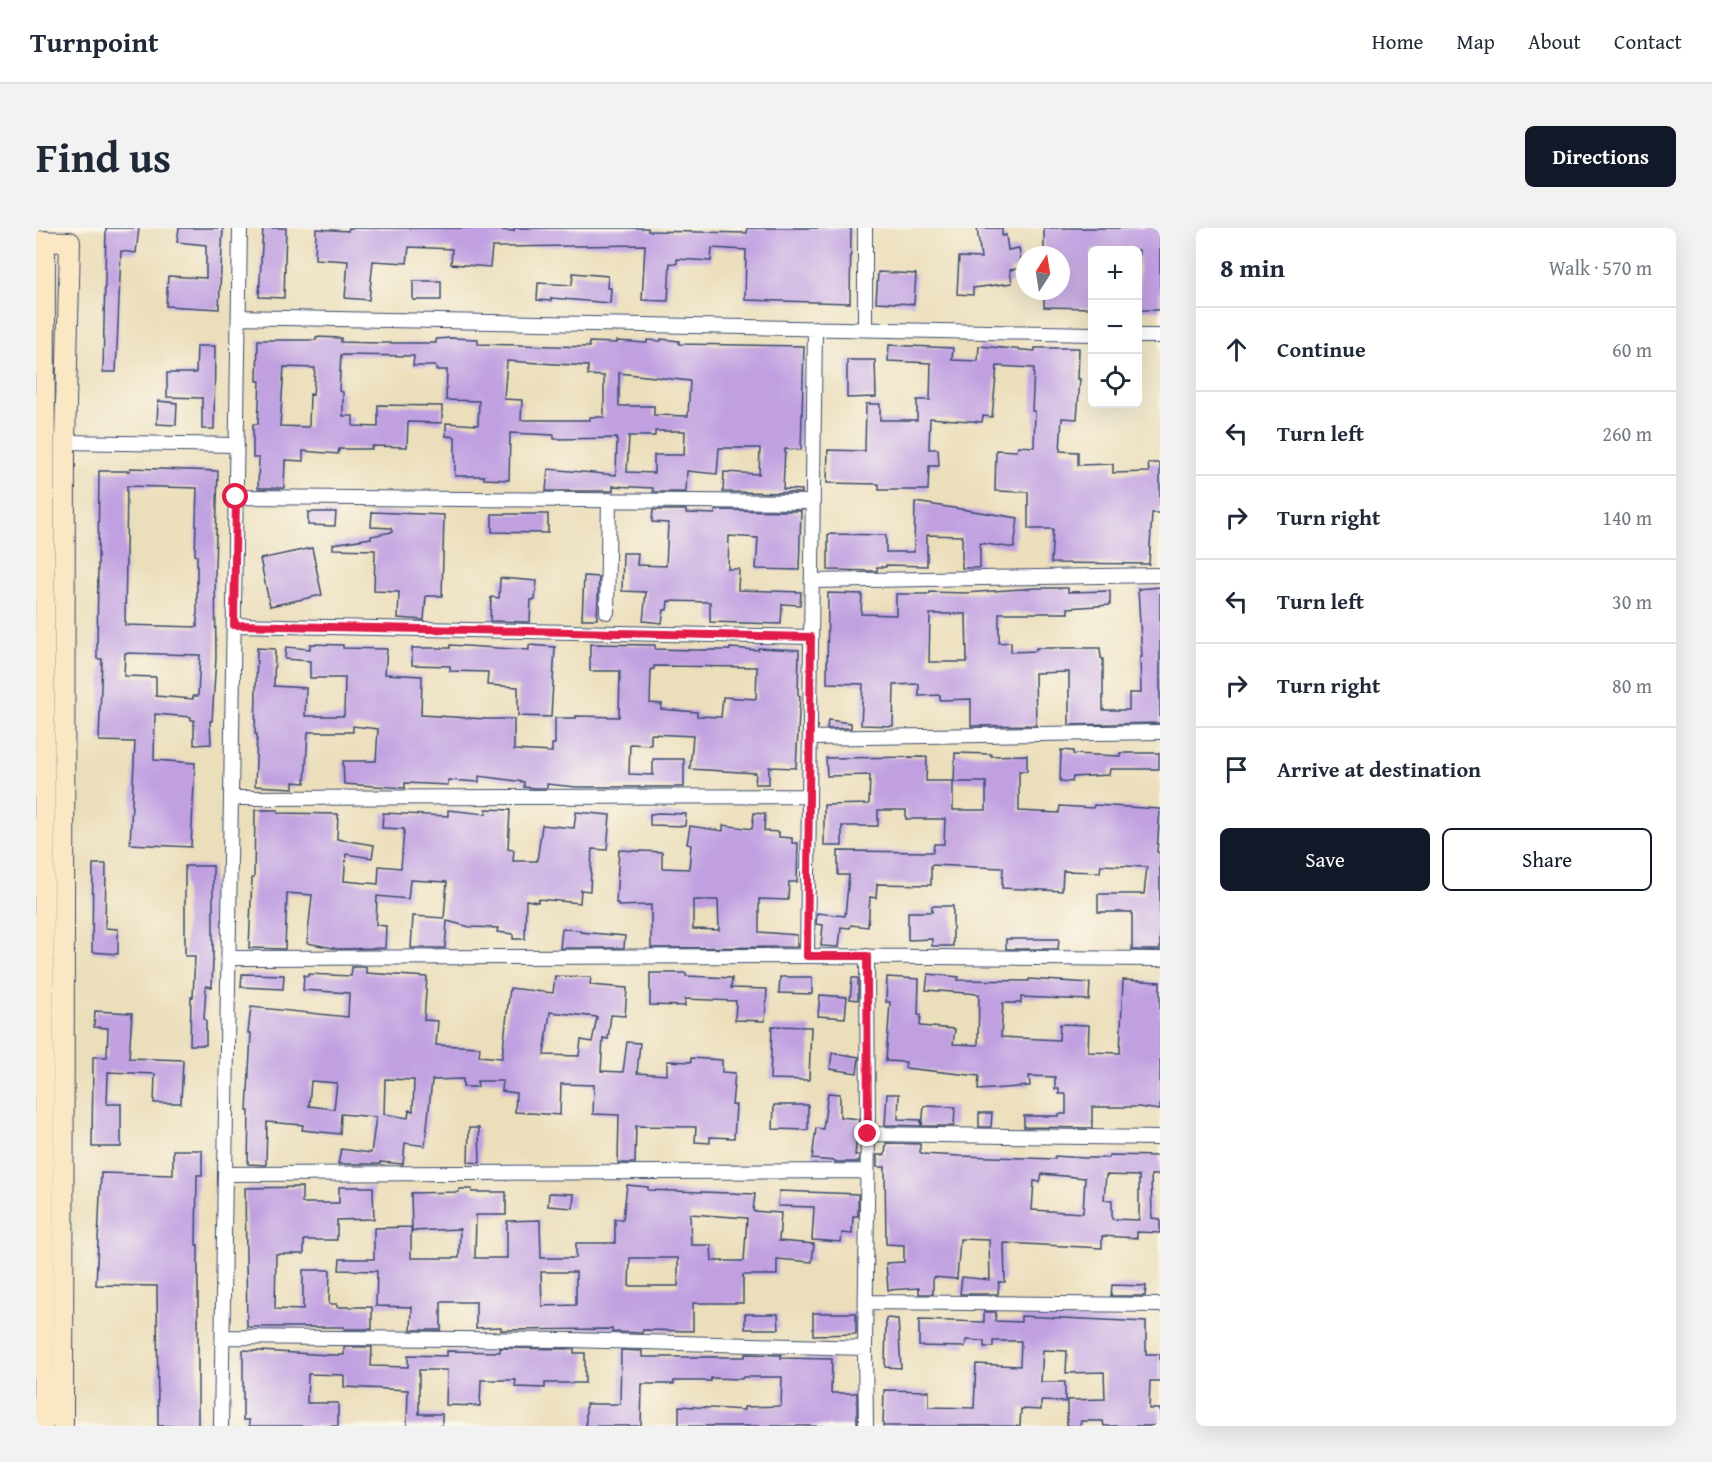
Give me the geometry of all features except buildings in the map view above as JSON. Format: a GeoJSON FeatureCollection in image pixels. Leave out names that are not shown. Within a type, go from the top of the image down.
{"type":"FeatureCollection","features":[{"type":"Feature","properties":{"kind":"main road"},"geometry":{"type":"LineString","coordinates":[[42,1426],[40,241],[70,242],[65,442],[63,1426]]}},
{"type":"Feature","properties":{"kind":"main road"},"geometry":{"type":"LineString","coordinates":[[40,278],[69,278]]}},
{"type":"Feature","properties":{"kind":"main road"},"geometry":{"type":"LineString","coordinates":[[42,1370],[63,1370]]}},
{"type":"Feature","properties":{"kind":"street"},"geometry":{"type":"LineString","coordinates":[[221,1426],[240,228]]}},
{"type":"Feature","properties":{"kind":"street"},"geometry":{"type":"LineString","coordinates":[[865,228],[865,329]]}},
{"type":"Feature","properties":{"kind":"street"},"geometry":{"type":"LineString","coordinates":[[239,317],[1088,334]]}},
{"type":"Feature","properties":{"kind":"street"},"geometry":{"type":"LineString","coordinates":[[807,956],[815,328]]}},
{"type":"Feature","properties":{"kind":"street"},"geometry":{"type":"LineString","coordinates":[[1142,336],[1160,336]]}},
{"type":"Feature","properties":{"kind":"street"},"geometry":{"type":"LineString","coordinates":[[65,442],[237,445]]}},
{"type":"Feature","properties":{"kind":"street"},"geometry":{"type":"LineString","coordinates":[[236,497],[813,502]]}},
{"type":"Feature","properties":{"kind":"street"},"geometry":{"type":"LineString","coordinates":[[607,612],[609,500]]}},
{"type":"Feature","properties":{"kind":"street"},"geometry":{"type":"LineString","coordinates":[[812,581],[1160,575]]}},
{"type":"Feature","properties":{"kind":"street"},"geometry":{"type":"LineString","coordinates":[[234,625],[811,637]]}},
{"type":"Feature","properties":{"kind":"street"},"geometry":{"type":"LineString","coordinates":[[810,738],[1160,732]]}},
{"type":"Feature","properties":{"kind":"street"},"geometry":{"type":"LineString","coordinates":[[231,798],[809,796]]}},
{"type":"Feature","properties":{"kind":"street"},"geometry":{"type":"LineString","coordinates":[[229,958],[867,956],[1160,959]]}},
{"type":"Feature","properties":{"kind":"street"},"geometry":{"type":"LineString","coordinates":[[866,1426],[867,956]]}},
{"type":"Feature","properties":{"kind":"street"},"geometry":{"type":"LineString","coordinates":[[868,1134],[1160,1138]]}},
{"type":"Feature","properties":{"kind":"street"},"geometry":{"type":"LineString","coordinates":[[225,1174],[867,1171]]}},
{"type":"Feature","properties":{"kind":"street"},"geometry":{"type":"LineString","coordinates":[[866,1302],[1160,1305]]}},
{"type":"Feature","properties":{"kind":"street"},"geometry":{"type":"LineString","coordinates":[[223,1337],[570,1340],[865,1348]]}},
{"type":"Feature","properties":{"kind":"route"},"geometry":{"type":"LineString","coordinates":[[236,497],[234,625],[811,637],[807,956],[867,956],[868,1134]]}}]}
